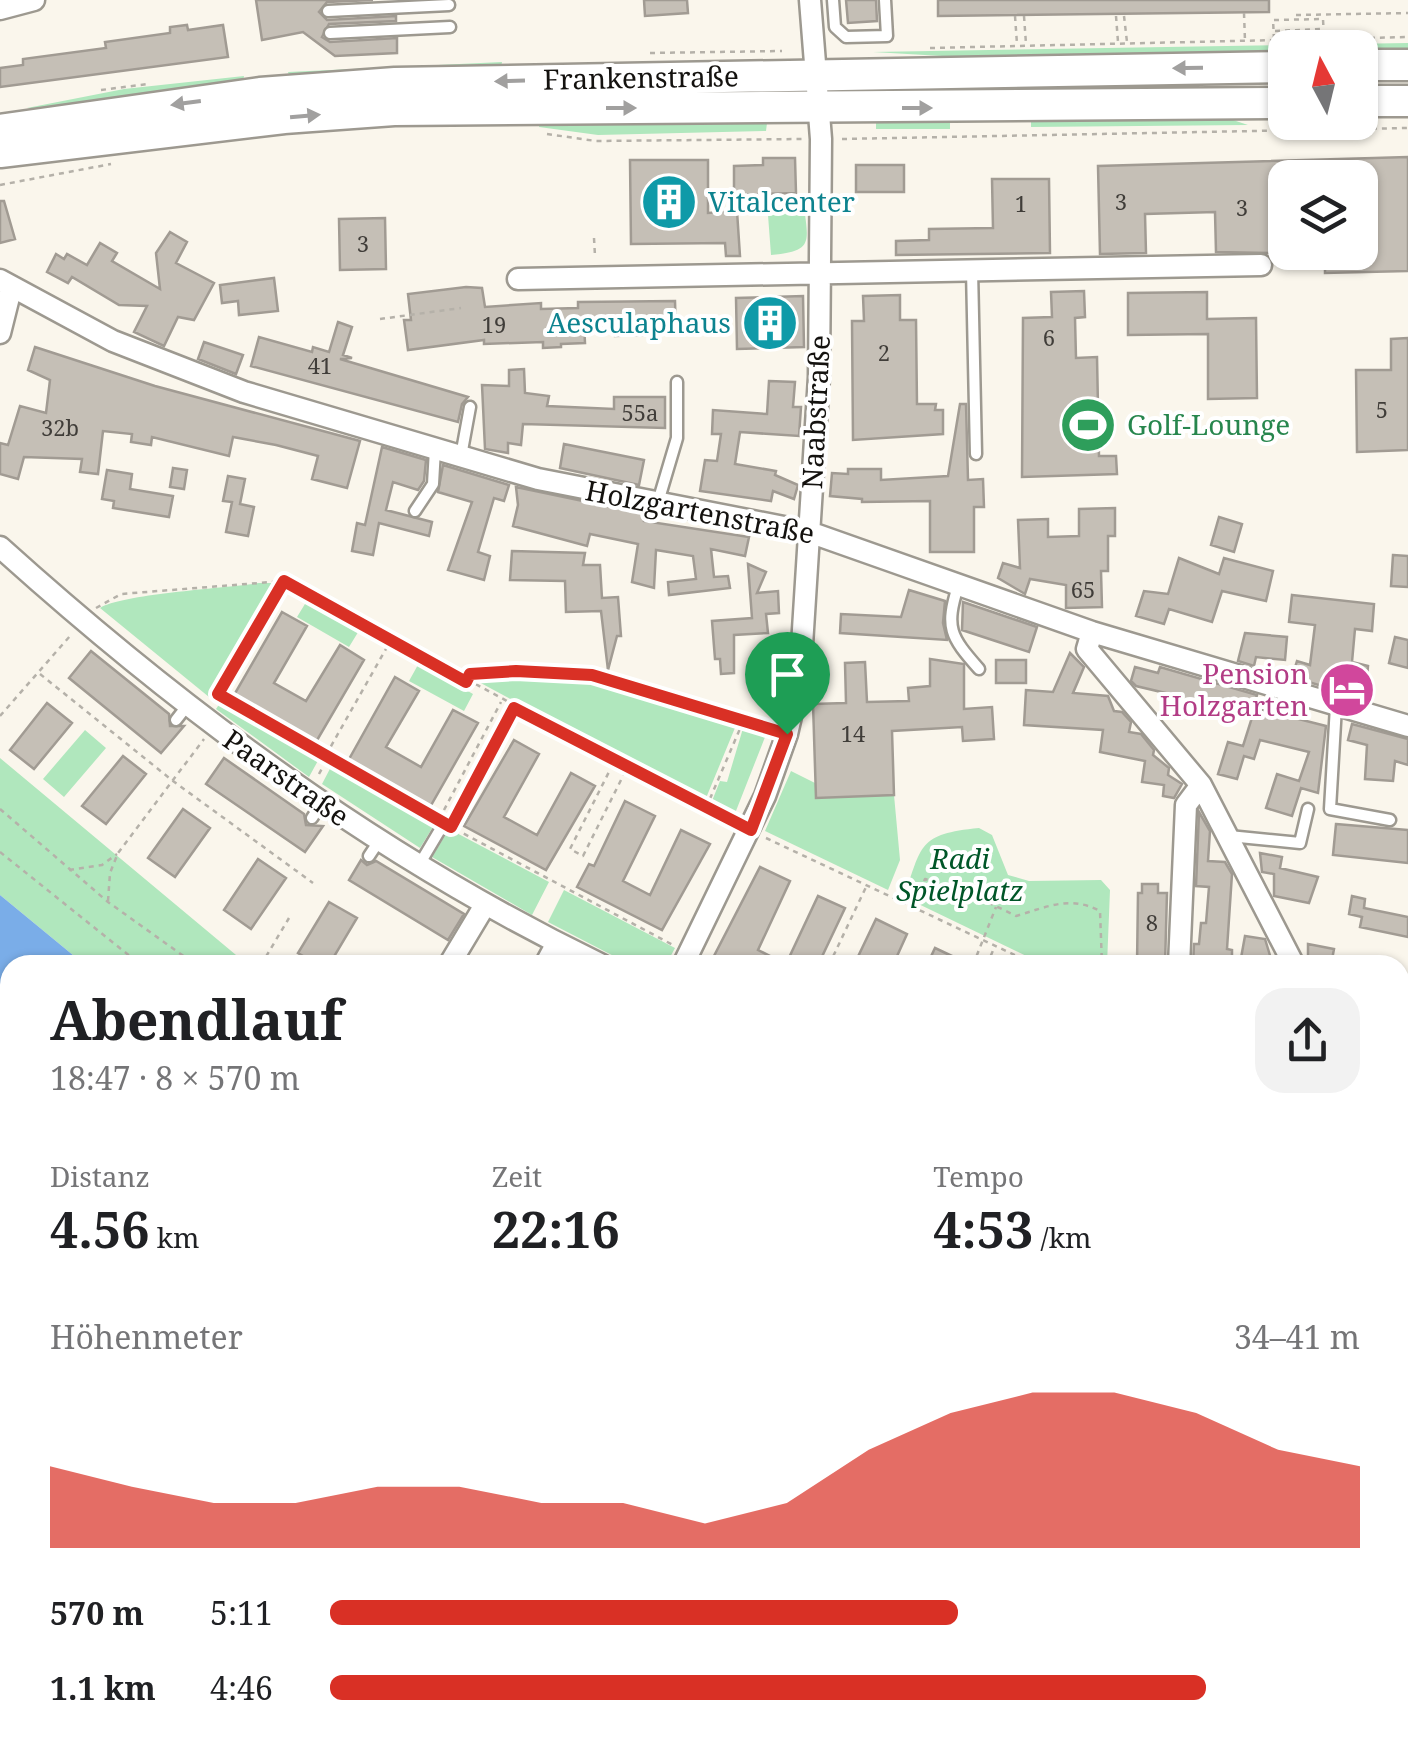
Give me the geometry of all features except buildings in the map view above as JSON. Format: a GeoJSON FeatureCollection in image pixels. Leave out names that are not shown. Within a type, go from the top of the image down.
{"type":"FeatureCollection","features":[{"type":"Feature","properties":{"kind":"main road","name":"Frankenstraße"},"geometry":{"type":"LineString","coordinates":[[0,130],[321,88],[817,75],[1268,54]]}},
{"type":"Feature","properties":{"kind":"main road"},"geometry":{"type":"LineString","coordinates":[[1378,65],[1408,64]]}},
{"type":"Feature","properties":{"kind":"main road"},"geometry":{"type":"LineString","coordinates":[[1378,102],[1408,101]]}},
{"type":"Feature","properties":{"kind":"main road","name":"Frankenstraße"},"geometry":{"type":"LineString","coordinates":[[0,152],[284,118],[394,110],[820,124],[1268,103]]}},
{"type":"Feature","properties":{"kind":"street"},"geometry":{"type":"LineString","coordinates":[[0,10],[34,0]]}},
{"type":"Feature","properties":{"kind":"street","name":"Naabstraße"},"geometry":{"type":"LineString","coordinates":[[688,955],[751,830],[787,734],[800,677],[818,407],[820,272],[820,124],[810,0]]}},
{"type":"Feature","properties":{"kind":"street"},"geometry":{"type":"LineString","coordinates":[[518,278],[1262,265]]}},
{"type":"Feature","properties":{"kind":"street"},"geometry":{"type":"LineString","coordinates":[[0,333],[6,284]]}},
{"type":"Feature","properties":{"kind":"street","name":"Holzgartenstraße"},"geometry":{"type":"LineString","coordinates":[[6,284],[164,364],[538,478],[809,532],[1092,632],[1408,726]]}},
{"type":"Feature","properties":{"kind":"street","name":"Paarstraße"},"geometry":{"type":"LineString","coordinates":[[0,547],[182,712],[214,727],[317,811],[374,849],[418,866],[582,955]]}},
{"type":"Feature","properties":{"kind":"street"},"geometry":{"type":"LineString","coordinates":[[1092,632],[1087,649],[1202,785],[1289,955]]}},
{"type":"Feature","properties":{"kind":"street"},"geometry":{"type":"LineString","coordinates":[[1179,955],[1186,806],[1202,785]]}},
{"type":"Feature","properties":{"kind":"street"},"geometry":{"type":"LineString","coordinates":[[454,955],[485,905]]}},
{"type":"Feature","properties":{"kind":"street"},"geometry":{"type":"LineString","coordinates":[[550,955],[557,943]]}},
{"type":"Feature","properties":{"kind":"lane"},"geometry":{"type":"LineString","coordinates":[[833,0],[835,27],[846,38],[887,36],[885,0]]}},
{"type":"Feature","properties":{"kind":"lane"},"geometry":{"type":"LineString","coordinates":[[328,11],[449,5]]}},
{"type":"Feature","properties":{"kind":"lane"},"geometry":{"type":"LineString","coordinates":[[330,34],[450,27]]}},
{"type":"Feature","properties":{"kind":"lane"},"geometry":{"type":"LineString","coordinates":[[972,269],[976,454]]}},
{"type":"Feature","properties":{"kind":"lane"},"geometry":{"type":"LineString","coordinates":[[658,502],[677,438],[678,382]]}},
{"type":"Feature","properties":{"kind":"lane"},"geometry":{"type":"LineString","coordinates":[[461,456],[470,407]]}},
{"type":"Feature","properties":{"kind":"lane"},"geometry":{"type":"LineString","coordinates":[[415,511],[433,484],[435,448]]}},
{"type":"Feature","properties":{"kind":"lane"},"geometry":{"type":"LineString","coordinates":[[959,584],[948,618],[959,646],[979,669]]}},
{"type":"Feature","properties":{"kind":"lane"},"geometry":{"type":"LineString","coordinates":[[1336,706],[1330,809],[1390,820]]}},
{"type":"Feature","properties":{"kind":"lane"},"geometry":{"type":"LineString","coordinates":[[1228,836],[1300,843],[1308,809]]}},
{"type":"Feature","properties":{"kind":"lane"},"geometry":{"type":"LineString","coordinates":[[418,866],[444,824]]}},
{"type":"Feature","properties":{"kind":"path"},"geometry":{"type":"LineString","coordinates":[[1244,12],[1245,41]]}},
{"type":"Feature","properties":{"kind":"path"},"geometry":{"type":"LineString","coordinates":[[1274,30],[1273,20],[1296,15],[1408,13]]}},
{"type":"Feature","properties":{"kind":"path"},"geometry":{"type":"LineString","coordinates":[[1296,15],[1322,19],[1324,29],[1299,30]]}},
{"type":"Feature","properties":{"kind":"path"},"geometry":{"type":"LineString","coordinates":[[1015,16],[1018,46]]}},
{"type":"Feature","properties":{"kind":"path"},"geometry":{"type":"LineString","coordinates":[[1024,16],[1026,46]]}},
{"type":"Feature","properties":{"kind":"path"},"geometry":{"type":"LineString","coordinates":[[1116,16],[1118,44]]}},
{"type":"Feature","properties":{"kind":"path"},"geometry":{"type":"LineString","coordinates":[[1124,16],[1127,43]]}},
{"type":"Feature","properties":{"kind":"path"},"geometry":{"type":"LineString","coordinates":[[542,133],[596,141],[820,124],[991,136],[1408,128]]}},
{"type":"Feature","properties":{"kind":"path"},"geometry":{"type":"LineString","coordinates":[[990,126],[991,136]]}},
{"type":"Feature","properties":{"kind":"path"},"geometry":{"type":"LineString","coordinates":[[0,185],[122,162]]}},
{"type":"Feature","properties":{"kind":"path"},"geometry":{"type":"LineString","coordinates":[[594,238],[595,277]]}},
{"type":"Feature","properties":{"kind":"path"},"geometry":{"type":"LineString","coordinates":[[380,319],[461,308]]}},
{"type":"Feature","properties":{"kind":"path"},"geometry":{"type":"LineString","coordinates":[[284,581],[218,694],[438,820],[501,701]]}},
{"type":"Feature","properties":{"kind":"path"},"geometry":{"type":"LineString","coordinates":[[0,716],[100,603],[121,594],[284,581],[705,810],[1014,955]]}},
{"type":"Feature","properties":{"kind":"path"},"geometry":{"type":"LineString","coordinates":[[325,756],[391,639]]}},
{"type":"Feature","properties":{"kind":"path"},"geometry":{"type":"LineString","coordinates":[[466,682],[470,674],[516,671],[592,675],[787,734]]}},
{"type":"Feature","properties":{"kind":"path"},"geometry":{"type":"LineString","coordinates":[[38,673],[173,781],[313,883]]}},
{"type":"Feature","properties":{"kind":"path"},"geometry":{"type":"LineString","coordinates":[[514,708],[451,827],[679,955]]}},
{"type":"Feature","properties":{"kind":"path"},"geometry":{"type":"LineString","coordinates":[[705,810],[743,721]]}},
{"type":"Feature","properties":{"kind":"path"},"geometry":{"type":"LineString","coordinates":[[68,870],[102,865],[118,853],[214,727]]}},
{"type":"Feature","properties":{"kind":"path"},"geometry":{"type":"LineString","coordinates":[[614,762],[570,850],[583,856],[626,768]]}},
{"type":"Feature","properties":{"kind":"path"},"geometry":{"type":"LineString","coordinates":[[0,809],[68,870],[182,955]]}},
{"type":"Feature","properties":{"kind":"path"},"geometry":{"type":"LineString","coordinates":[[0,852],[129,955]]}},
{"type":"Feature","properties":{"kind":"path"},"geometry":{"type":"LineString","coordinates":[[108,902],[108,884],[118,853]]}},
{"type":"Feature","properties":{"kind":"path"},"geometry":{"type":"LineString","coordinates":[[913,909],[925,880],[1016,916],[1066,900],[1100,911],[1102,955]]}},
{"type":"Feature","properties":{"kind":"path"},"geometry":{"type":"LineString","coordinates":[[834,955],[867,886]]}},
{"type":"Feature","properties":{"kind":"path"},"geometry":{"type":"LineString","coordinates":[[978,955],[997,906]]}},
{"type":"Feature","properties":{"kind":"path"},"geometry":{"type":"LineString","coordinates":[[268,955],[289,918]]}},
{"type":"Feature","properties":{"kind":"path"},"geometry":{"type":"LineString","coordinates":[[991,955],[995,946]]}},
{"type":"Feature","properties":{"kind":"green space"},"geometry":{"type":"Polygon","coordinates":[[[1408,43],[1408,53],[1378,52],[1378,44],[1408,43]]]}},
{"type":"Feature","properties":{"kind":"green space"},"geometry":{"type":"Polygon","coordinates":[[[1268,45],[1268,55],[994,59],[873,52],[1268,45]]]}},
{"type":"Feature","properties":{"kind":"green space"},"geometry":{"type":"Polygon","coordinates":[[[502,62],[501,67],[290,78],[288,72],[502,62]]]}},
{"type":"Feature","properties":{"kind":"green space"},"geometry":{"type":"Polygon","coordinates":[[[244,76],[243,81],[56,109],[27,108],[124,89],[244,76]]]}},
{"type":"Feature","properties":{"kind":"green space"},"geometry":{"type":"Polygon","coordinates":[[[1116,84],[1078,92],[874,96],[874,87],[1116,84]]]}},
{"type":"Feature","properties":{"kind":"green space"},"geometry":{"type":"Polygon","coordinates":[[[540,118],[767,123],[766,131],[598,135],[539,127],[540,118]]]}},
{"type":"Feature","properties":{"kind":"green space"},"geometry":{"type":"Polygon","coordinates":[[[1230,119],[1248,125],[1031,127],[1031,122],[1230,119]]]}},
{"type":"Feature","properties":{"kind":"green space"},"geometry":{"type":"Polygon","coordinates":[[[876,121],[950,122],[950,129],[876,129],[876,121]]]}},
{"type":"Feature","properties":{"kind":"green space"},"geometry":{"type":"Polygon","coordinates":[[[804,207],[805,243],[794,251],[771,255],[768,215],[774,209],[804,207]]]}},
{"type":"Feature","properties":{"kind":"green space"},"geometry":{"type":"Polygon","coordinates":[[[277,583],[209,697],[100,608],[151,595],[277,583]]]}},
{"type":"Feature","properties":{"kind":"green space"},"geometry":{"type":"Polygon","coordinates":[[[308,599],[360,629],[349,647],[297,617],[308,599]]]}},
{"type":"Feature","properties":{"kind":"green space"},"geometry":{"type":"Polygon","coordinates":[[[419,663],[473,694],[464,711],[409,681],[419,663]]]}},
{"type":"Feature","properties":{"kind":"green space"},"geometry":{"type":"Polygon","coordinates":[[[516,674],[589,679],[737,723],[704,803],[477,681],[478,677],[516,674]]]}},
{"type":"Feature","properties":{"kind":"green space"},"geometry":{"type":"Polygon","coordinates":[[[222,700],[320,757],[309,777],[216,709],[222,700]]]}},
{"type":"Feature","properties":{"kind":"green space"},"geometry":{"type":"Polygon","coordinates":[[[744,725],[767,732],[734,816],[710,806],[720,781],[727,782],[744,725]]]}},
{"type":"Feature","properties":{"kind":"green space"},"geometry":{"type":"Polygon","coordinates":[[[85,730],[106,748],[64,797],[43,779],[85,730]]]}},
{"type":"Feature","properties":{"kind":"green space"},"geometry":{"type":"Polygon","coordinates":[[[0,758],[236,955],[73,955],[0,895],[0,758]]]}},
{"type":"Feature","properties":{"kind":"green space"},"geometry":{"type":"Polygon","coordinates":[[[333,763],[436,822],[420,848],[322,784],[333,763]]]}},
{"type":"Feature","properties":{"kind":"green space"},"geometry":{"type":"Polygon","coordinates":[[[791,771],[815,783],[816,797],[894,795],[900,860],[888,890],[765,831],[791,771]]]}},
{"type":"Feature","properties":{"kind":"green space","name":"Radi Spielplatz"},"geometry":{"type":"Polygon","coordinates":[[[979,828],[992,835],[1008,875],[1029,881],[1101,880],[1110,890],[1107,955],[1024,955],[904,897],[925,845],[959,831],[979,828]]]}},
{"type":"Feature","properties":{"kind":"green space"},"geometry":{"type":"Polygon","coordinates":[[[449,829],[549,882],[532,915],[432,857],[449,829]]]}},
{"type":"Feature","properties":{"kind":"green space"},"geometry":{"type":"Polygon","coordinates":[[[564,890],[675,948],[671,955],[612,955],[548,922],[564,890]]]}},
{"type":"Feature","properties":{"kind":"water"},"geometry":{"type":"Polygon","coordinates":[[[0,895],[73,955],[0,955],[0,895]]]}},
{"type":"Feature","properties":{"kind":"place","name":"Vitalcenter"},"geometry":{"type":"Point","coordinates":[669,202]}},
{"type":"Feature","properties":{"kind":"place","name":"Aesculaphaus"},"geometry":{"type":"Point","coordinates":[770,323]}},
{"type":"Feature","properties":{"kind":"place","name":"Golf-Lounge"},"geometry":{"type":"Point","coordinates":[1088,425]}},
{"type":"Feature","properties":{"kind":"place","name":"Pension Holzgarten"},"geometry":{"type":"Point","coordinates":[1347,690]}},
{"type":"Feature","properties":{"kind":"route"},"geometry":{"type":"LineString","coordinates":[[284,581],[304,588],[466,682],[470,674],[516,671],[592,675],[787,734],[751,830],[705,810],[514,708],[451,827],[218,694],[284,581]]}}]}
